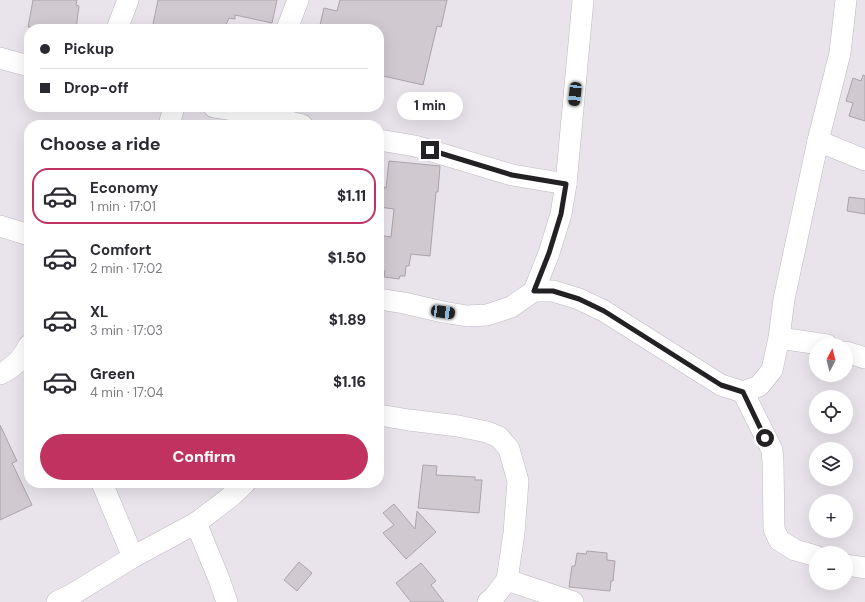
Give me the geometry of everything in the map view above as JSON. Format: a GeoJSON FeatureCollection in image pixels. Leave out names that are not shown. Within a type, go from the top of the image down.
{"type":"FeatureCollection","features":[{"type":"Feature","properties":{"kind":"street"},"geometry":{"type":"LineString","coordinates":[[119,24],[128,0]]}},
{"type":"Feature","properties":{"kind":"street"},"geometry":{"type":"LineString","coordinates":[[289,24],[298,0]]}},
{"type":"Feature","properties":{"kind":"street"},"geometry":{"type":"LineString","coordinates":[[384,300],[467,316],[487,315],[511,307],[534,291],[549,253],[561,214],[566,184],[583,0]]}},
{"type":"Feature","properties":{"kind":"street"},"geometry":{"type":"LineString","coordinates":[[534,291],[553,291],[579,299],[604,311],[721,385],[743,392],[759,386],[772,370],[780,338],[784,299],[818,141],[840,53],[846,0]]}},
{"type":"Feature","properties":{"kind":"street"},"geometry":{"type":"LineString","coordinates":[[0,58],[24,65]]}},
{"type":"Feature","properties":{"kind":"street"},"geometry":{"type":"LineString","coordinates":[[262,112],[280,120]]}},
{"type":"Feature","properties":{"kind":"street"},"geometry":{"type":"LineString","coordinates":[[384,141],[415,146],[512,175],[566,184]]}},
{"type":"Feature","properties":{"kind":"street"},"geometry":{"type":"LineString","coordinates":[[818,141],[865,160]]}},
{"type":"Feature","properties":{"kind":"street"},"geometry":{"type":"LineString","coordinates":[[0,226],[24,233]]}},
{"type":"Feature","properties":{"kind":"street"},"geometry":{"type":"LineString","coordinates":[[780,338],[809,342]]}},
{"type":"Feature","properties":{"kind":"street"},"geometry":{"type":"LineString","coordinates":[[853,354],[865,358]]}},
{"type":"Feature","properties":{"kind":"street"},"geometry":{"type":"LineString","coordinates":[[0,374],[8,370],[24,355]]}},
{"type":"Feature","properties":{"kind":"street"},"geometry":{"type":"LineString","coordinates":[[743,392],[772,450],[774,529],[779,540],[795,550],[809,554]]}},
{"type":"Feature","properties":{"kind":"street"},"geometry":{"type":"LineString","coordinates":[[384,416],[458,426],[487,432],[499,437],[509,449],[518,481],[514,533],[507,580],[494,597],[488,602]]}},
{"type":"Feature","properties":{"kind":"street"},"geometry":{"type":"LineString","coordinates":[[104,488],[133,557]]}},
{"type":"Feature","properties":{"kind":"street"},"geometry":{"type":"LineString","coordinates":[[57,602],[73,594],[133,557],[196,523],[229,498],[239,488]]}},
{"type":"Feature","properties":{"kind":"street"},"geometry":{"type":"LineString","coordinates":[[196,523],[227,602]]}},
{"type":"Feature","properties":{"kind":"street"},"geometry":{"type":"LineString","coordinates":[[853,566],[865,568]]}},
{"type":"Feature","properties":{"kind":"street"},"geometry":{"type":"LineString","coordinates":[[507,580],[573,602]]}},
{"type":"Feature","properties":{"kind":"building"},"geometry":{"type":"Polygon","coordinates":[[[33,0],[77,0],[76,5],[79,6],[77,24],[29,24],[33,0]]]}},
{"type":"Feature","properties":{"kind":"building"},"geometry":{"type":"Polygon","coordinates":[[[158,0],[277,0],[272,23],[235,15],[235,19],[229,18],[226,24],[153,24],[158,0]]]}},
{"type":"Feature","properties":{"kind":"building"},"geometry":{"type":"Polygon","coordinates":[[[340,0],[447,0],[441,27],[437,26],[423,85],[384,76],[384,24],[320,24],[324,8],[337,11],[340,0]]]}},
{"type":"Feature","properties":{"kind":"building"},"geometry":{"type":"Polygon","coordinates":[[[863,75],[865,76],[865,121],[849,116],[853,103],[846,101],[853,78],[861,81],[863,75]]]}},
{"type":"Feature","properties":{"kind":"building"},"geometry":{"type":"Polygon","coordinates":[[[389,161],[440,166],[430,256],[411,254],[409,266],[406,266],[405,276],[400,276],[399,279],[384,277],[384,236],[391,237],[394,209],[384,208],[384,187],[386,188],[389,161]]]}},
{"type":"Feature","properties":{"kind":"building"},"geometry":{"type":"Polygon","coordinates":[[[849,197],[865,199],[865,214],[847,211],[849,197]]]}},
{"type":"Feature","properties":{"kind":"building"},"geometry":{"type":"Polygon","coordinates":[[[0,425],[17,461],[12,463],[32,505],[0,520],[0,425]]]}},
{"type":"Feature","properties":{"kind":"building"},"geometry":{"type":"Polygon","coordinates":[[[423,465],[437,466],[436,475],[475,477],[475,480],[482,480],[479,513],[418,508],[423,465]]]}},
{"type":"Feature","properties":{"kind":"building"},"geometry":{"type":"Polygon","coordinates":[[[394,504],[415,529],[417,511],[436,532],[406,559],[383,533],[394,525],[383,513],[394,504]]]}},
{"type":"Feature","properties":{"kind":"building"},"geometry":{"type":"Polygon","coordinates":[[[587,551],[607,553],[607,560],[615,561],[613,581],[611,581],[610,591],[569,587],[572,566],[575,566],[577,553],[586,554],[587,551]]]}},
{"type":"Feature","properties":{"kind":"building"},"geometry":{"type":"Polygon","coordinates":[[[299,562],[312,573],[297,591],[284,580],[299,562]]]}},
{"type":"Feature","properties":{"kind":"building"},"geometry":{"type":"Polygon","coordinates":[[[421,563],[436,581],[431,585],[444,602],[411,602],[396,583],[421,563]]]}},
{"type":"Feature","properties":{"kind":"route"},"geometry":{"type":"LineString","coordinates":[[430,150],[512,175],[566,184],[561,214],[549,253],[534,291],[553,291],[579,299],[604,311],[721,385],[743,392],[765,438]]}}]}
